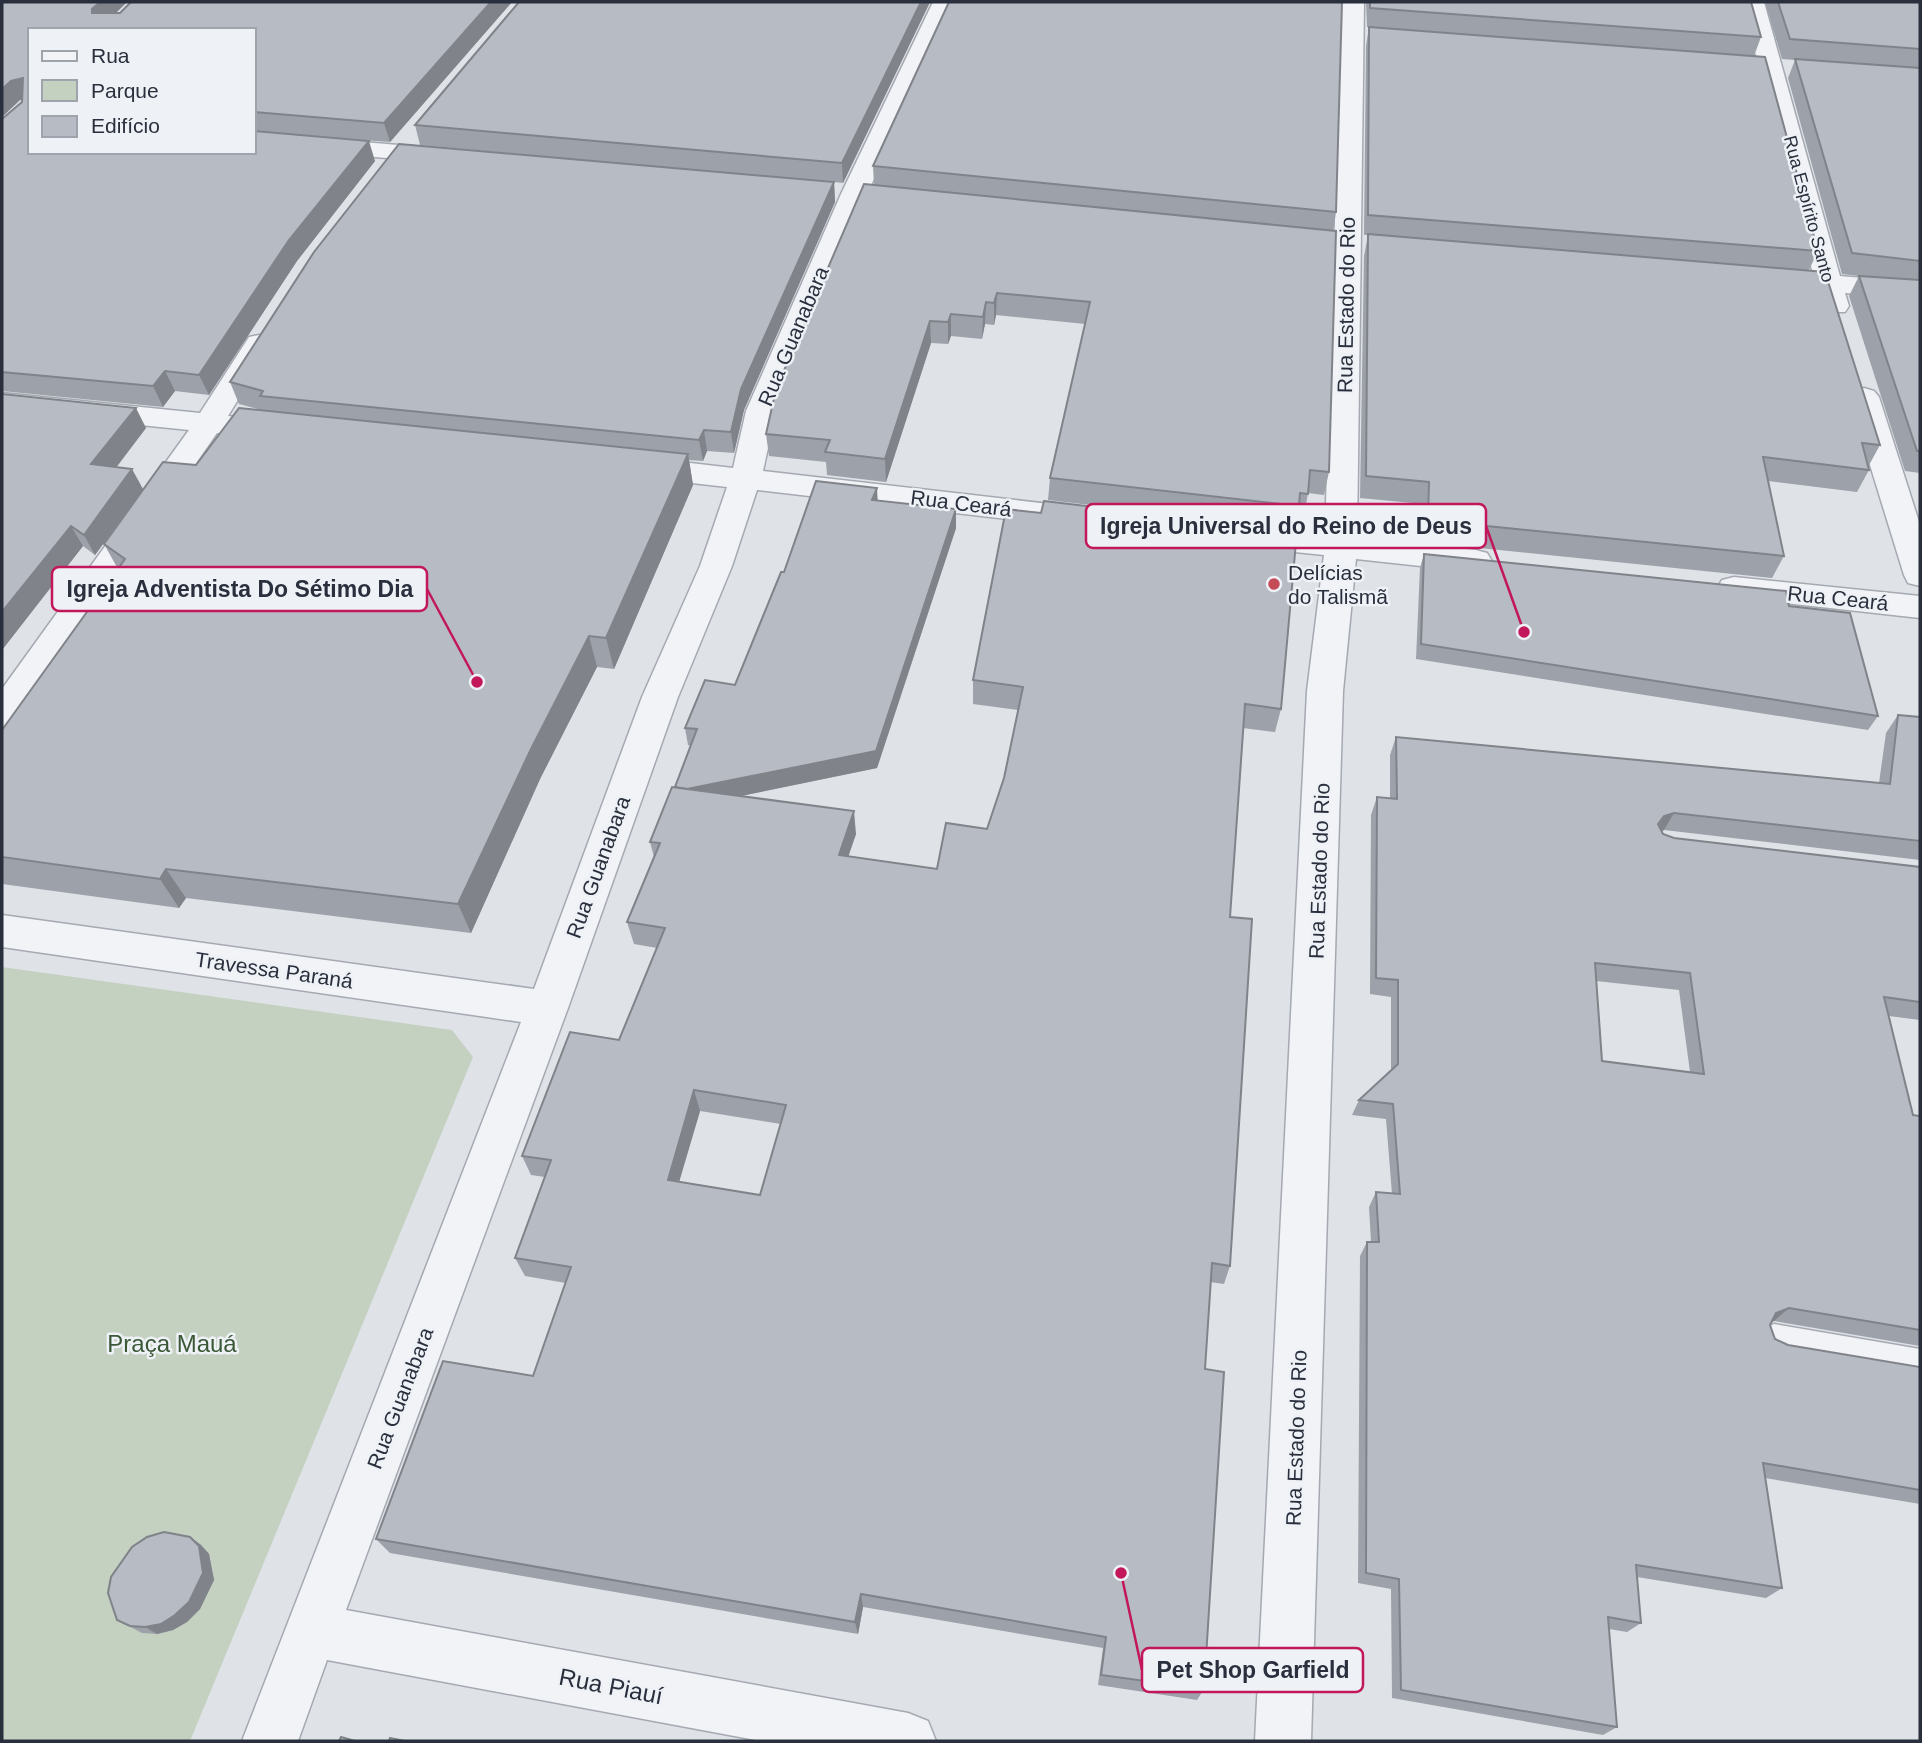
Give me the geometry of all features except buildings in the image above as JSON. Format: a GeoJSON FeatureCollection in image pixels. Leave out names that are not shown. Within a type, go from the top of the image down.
{"type":"FeatureCollection","features":[{"type":"Feature","properties":{"kind":"street","name":"Rua Guanabara"},"geometry":{"type":"LineString","coordinates":[[270,1741],[547,1008],[660,698],[716,566],[746,478],[761,411],[854,194],[944,2]]}},
{"type":"Feature","properties":{"kind":"street","name":"Rua Espírito Santo"},"geometry":{"type":"LineString","coordinates":[[1753,2],[1828,283],[1845,336]]}},
{"type":"Feature","properties":{"kind":"street","name":"Rua Estado do Rio"},"geometry":{"type":"LineString","coordinates":[[1283,1741],[1325,691],[1341,547],[1355,16]]}},
{"type":"Feature","properties":{"kind":"street"},"geometry":{"type":"LineString","coordinates":[[256,140],[468,158]]}},
{"type":"Feature","properties":{"kind":"street"},"geometry":{"type":"LineString","coordinates":[[1746,276],[1920,291]]}},
{"type":"Feature","properties":{"kind":"street"},"geometry":{"type":"LineString","coordinates":[[2,715],[207,422],[272,323]]}},
{"type":"Feature","properties":{"kind":"street"},"geometry":{"type":"LineString","coordinates":[[1857,376],[1920,575]]}},
{"type":"Feature","properties":{"kind":"street"},"geometry":{"type":"LineString","coordinates":[[2,402],[304,432]]}},
{"type":"Feature","properties":{"kind":"street","name":"Rua Ceará"},"geometry":{"type":"LineString","coordinates":[[608,464],[1120,522]]}},
{"type":"Feature","properties":{"kind":"street"},"geometry":{"type":"LineString","coordinates":[[1216,533],[1507,564]]}},
{"type":"Feature","properties":{"kind":"street","name":"Rua Ceará"},"geometry":{"type":"LineString","coordinates":[[1701,584],[1920,607]]}},
{"type":"Feature","properties":{"kind":"street","name":"Travessa Paraná"},"geometry":{"type":"LineString","coordinates":[[2,931],[547,1008]]}},
{"type":"Feature","properties":{"kind":"street","name":"Rua Piauí"},"geometry":{"type":"LineString","coordinates":[[313,1631],[908,1741]]}},
{"type":"Feature","properties":{"kind":"lane"},"geometry":{"type":"LineString","coordinates":[[1774,1340],[1920,1365]]}},
{"type":"Feature","properties":{"kind":"green space","name":"Praça Mauá"},"geometry":{"type":"Polygon","coordinates":[[[2,967],[452,1030],[473,1057],[190,1741],[2,1741],[2,967]]]}},
{"type":"Feature","properties":{"kind":"place","name":"Delícias do Talismã"},"geometry":{"type":"Point","coordinates":[1274,584]}},
{"type":"Feature","properties":{"kind":"place","name":"Igreja Universal do Reino de Deus"},"geometry":{"type":"Point","coordinates":[1524,632]}},
{"type":"Feature","properties":{"kind":"place","name":"Igreja Adventista Do Sétimo Dia"},"geometry":{"type":"Point","coordinates":[477,682]}},
{"type":"Feature","properties":{"kind":"place","name":"Pet Shop Garfield"},"geometry":{"type":"Point","coordinates":[1121,1573]}}]}
